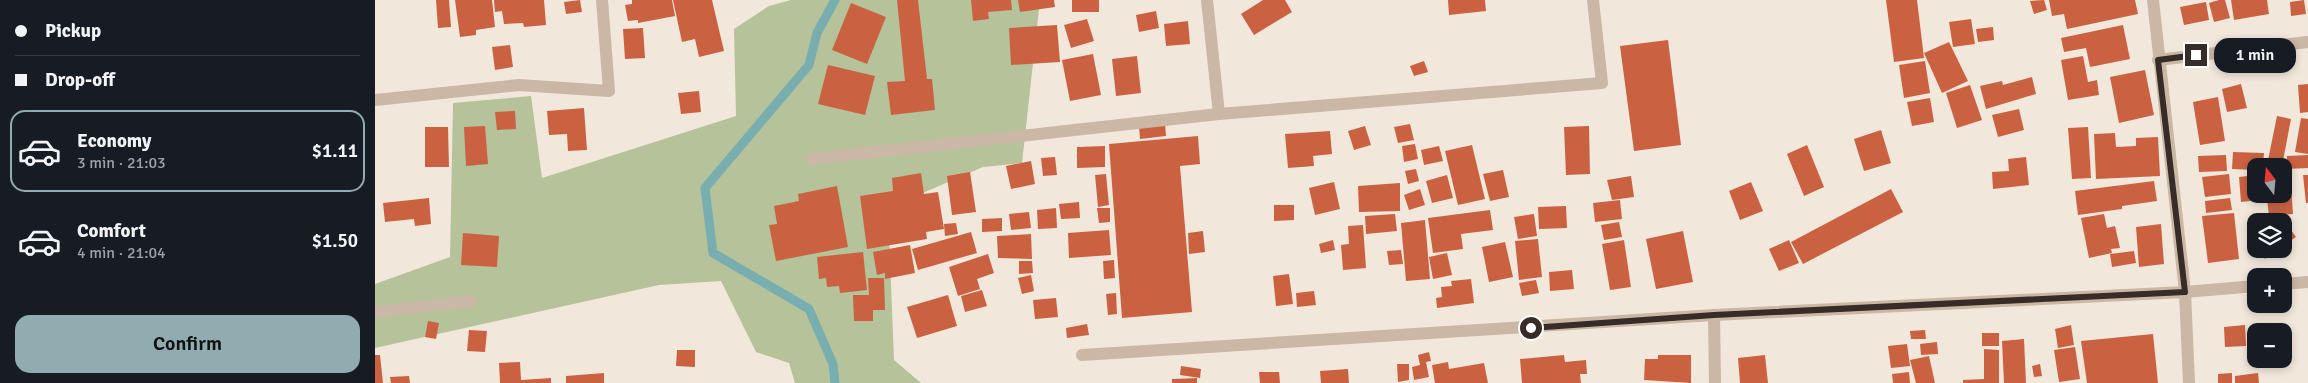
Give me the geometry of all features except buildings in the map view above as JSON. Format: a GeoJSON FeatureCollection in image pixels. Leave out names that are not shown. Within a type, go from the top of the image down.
{"type":"FeatureCollection","features":[{"type":"Feature","properties":{"kind":"street"},"geometry":{"type":"LineString","coordinates":[[375,100],[519,85],[609,91],[602,0]]}},
{"type":"Feature","properties":{"kind":"street"},"geometry":{"type":"LineString","coordinates":[[1207,0],[1219,114]]}},
{"type":"Feature","properties":{"kind":"street"},"geometry":{"type":"LineString","coordinates":[[812,159],[1219,114],[1602,83],[1593,0]]}},
{"type":"Feature","properties":{"kind":"street"},"geometry":{"type":"LineString","coordinates":[[2153,0],[2158,60],[2185,292],[2189,383]]}},
{"type":"Feature","properties":{"kind":"street"},"geometry":{"type":"LineString","coordinates":[[2158,60],[2308,42]]}},
{"type":"Feature","properties":{"kind":"street"},"geometry":{"type":"LineString","coordinates":[[2292,283],[2308,282]]}},
{"type":"Feature","properties":{"kind":"street"},"geometry":{"type":"LineString","coordinates":[[1082,354],[1714,315],[2185,292],[2247,287]]}},
{"type":"Feature","properties":{"kind":"street"},"geometry":{"type":"LineString","coordinates":[[375,312],[471,302]]}},
{"type":"Feature","properties":{"kind":"street"},"geometry":{"type":"LineString","coordinates":[[1714,315],[1715,383]]}},
{"type":"Feature","properties":{"kind":"green space"},"geometry":{"type":"Polygon","coordinates":[[[791,0],[1040,0],[1022,163],[983,167],[888,208],[894,360],[921,383],[795,383],[789,363],[756,352],[721,281],[659,285],[375,348],[375,284],[450,257],[453,103],[531,96],[542,178],[736,116],[734,29],[769,6],[791,0]]]}},
{"type":"Feature","properties":{"kind":"waterway"},"geometry":{"type":"LineString","coordinates":[[835,0],[817,33],[809,65],[705,188],[713,253],[809,309],[833,364],[835,383]]}},
{"type":"Feature","properties":{"kind":"route"},"geometry":{"type":"LineString","coordinates":[[1531,328],[1714,315],[2185,292],[2158,60],[2196,55]]}}]}
